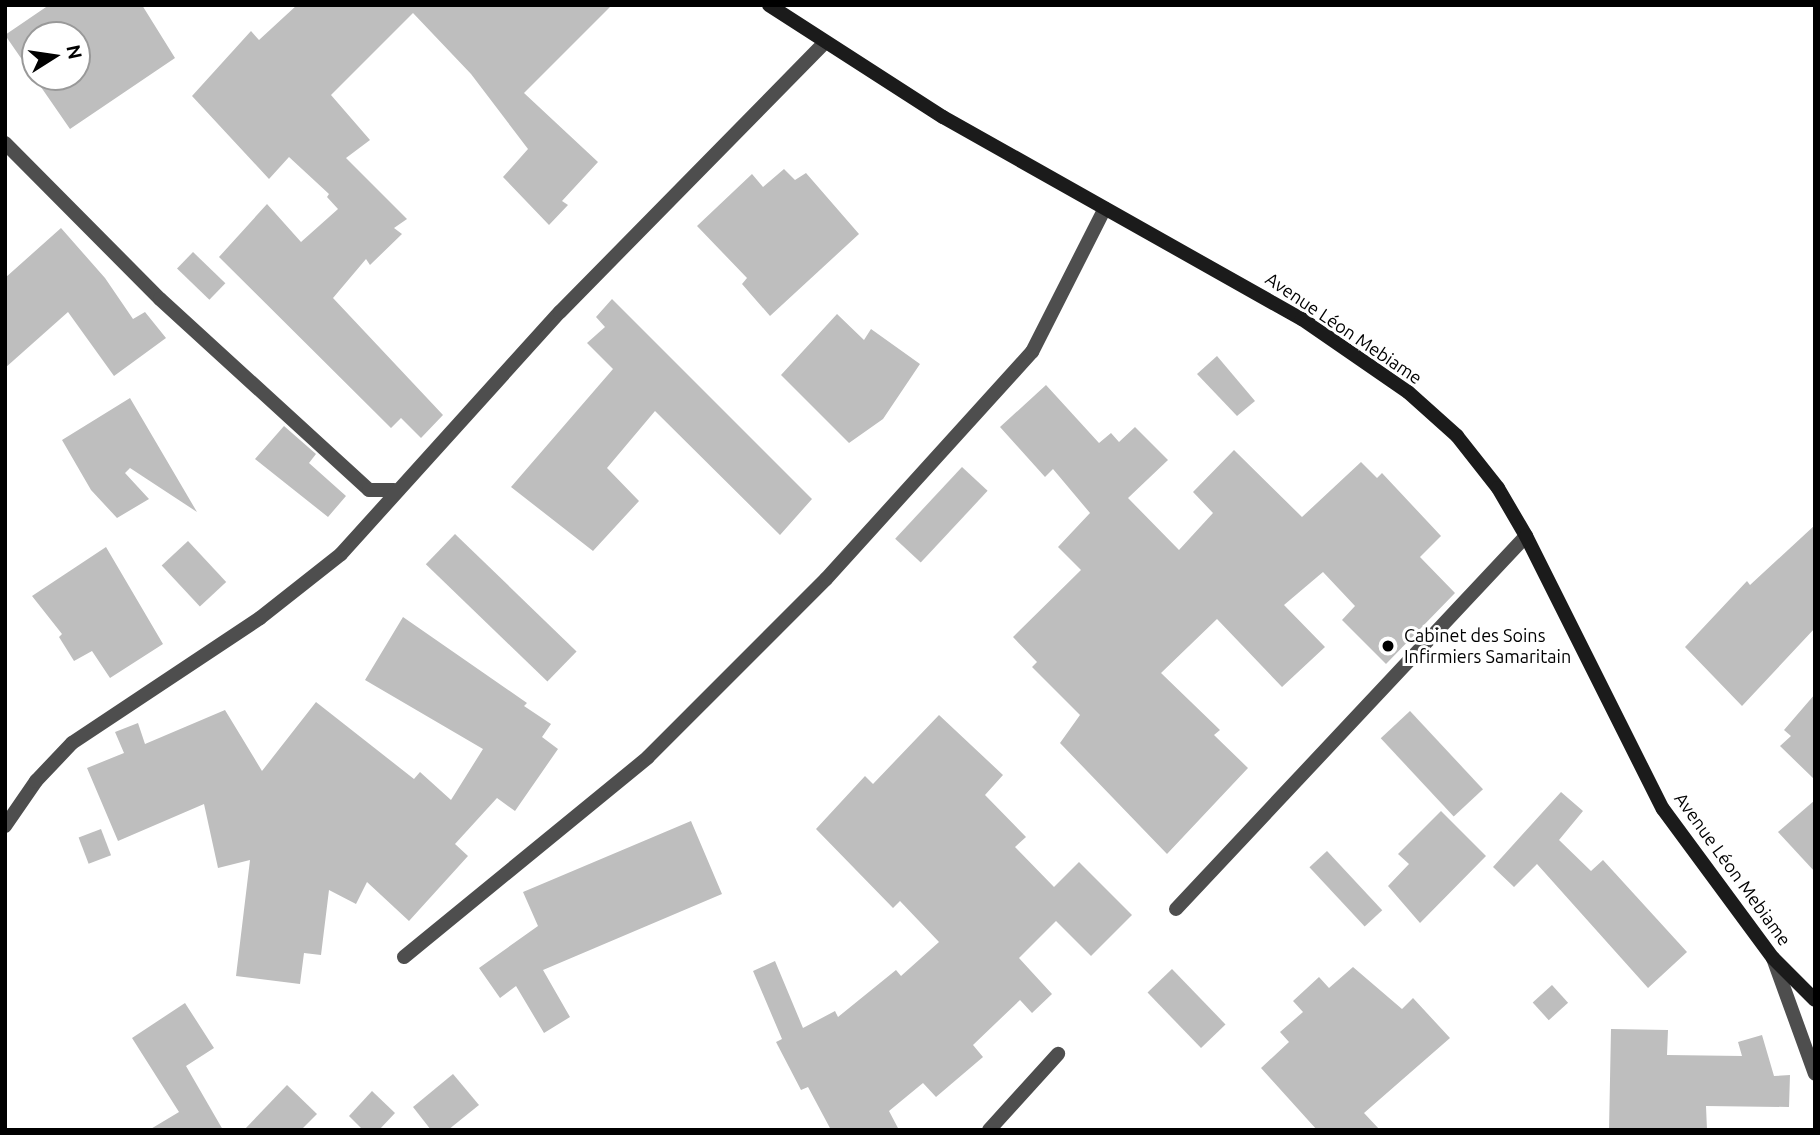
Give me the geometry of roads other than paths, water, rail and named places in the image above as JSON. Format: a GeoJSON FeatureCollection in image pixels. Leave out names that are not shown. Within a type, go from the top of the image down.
{"type":"FeatureCollection","features":[{"type":"Feature","properties":{"kind":"street","name":"Avenue Léon Mebiame"},"geometry":{"type":"LineString","coordinates":[[769,5],[823,44],[1302,319],[1408,392],[1457,436],[1498,488],[1525,536],[1663,809],[1773,958],[1815,1000]]}},
{"type":"Feature","properties":{"kind":"street"},"geometry":{"type":"LineString","coordinates":[[5,826],[36,781],[72,743],[260,618],[341,554],[394,490],[560,312],[823,44]]}},
{"type":"Feature","properties":{"kind":"street"},"geometry":{"type":"LineString","coordinates":[[5,143],[160,299],[369,490],[394,490]]}},
{"type":"Feature","properties":{"kind":"street"},"geometry":{"type":"LineString","coordinates":[[404,957],[648,757],[826,579],[1032,352],[1105,208]]}},
{"type":"Feature","properties":{"kind":"street"},"geometry":{"type":"LineString","coordinates":[[1177,909],[1525,536]]}},
{"type":"Feature","properties":{"kind":"street"},"geometry":{"type":"LineString","coordinates":[[1773,958],[1815,1074]]}},
{"type":"Feature","properties":{"kind":"street"},"geometry":{"type":"LineString","coordinates":[[989,1130],[1058,1055]]}},
{"type":"Feature","properties":{"kind":"place","name":"Cabinet des Soins Infirmiers Samaritain"},"geometry":{"type":"Point","coordinates":[1388,646]}}]}
